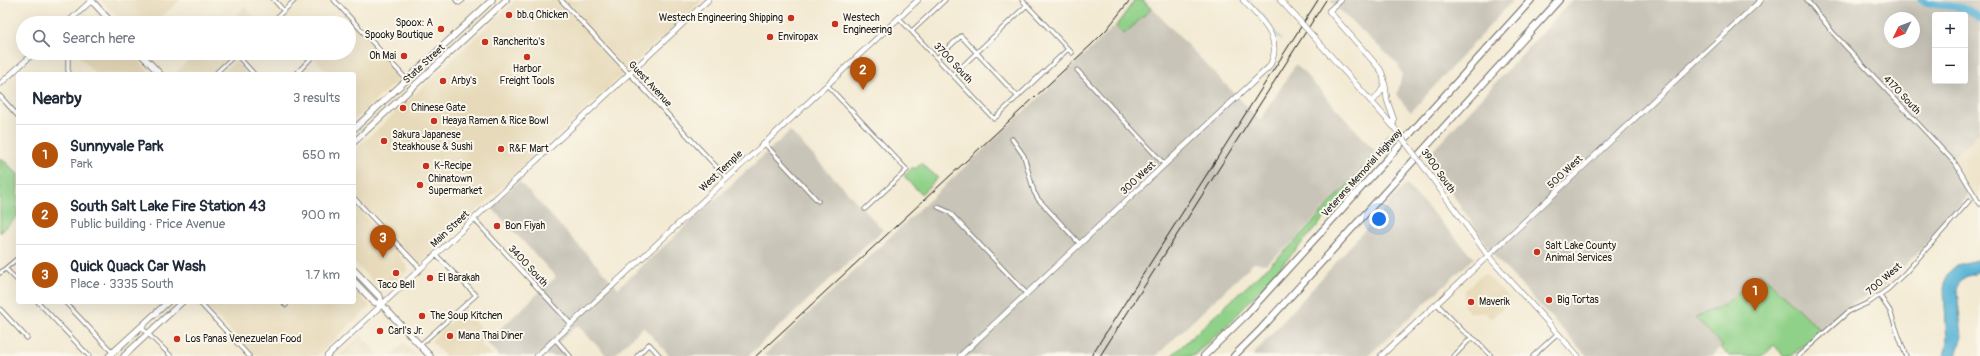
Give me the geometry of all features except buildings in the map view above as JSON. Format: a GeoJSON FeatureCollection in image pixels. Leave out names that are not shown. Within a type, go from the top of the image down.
{"type":"FeatureCollection","features":[{"type":"Feature","properties":{"kind":"highway","name":"Veterans Memorial Highway"},"geometry":{"type":"LineString","coordinates":[[1204,356],[1246,315],[1531,0]]}},
{"type":"Feature","properties":{"kind":"highway"},"geometry":{"type":"LineString","coordinates":[[1234,356],[1261,329],[1559,0]]}},
{"type":"Feature","properties":{"kind":"main road"},"geometry":{"type":"LineString","coordinates":[[91,0],[106,16]]}},
{"type":"Feature","properties":{"kind":"main road","name":"State Street"},"geometry":{"type":"LineString","coordinates":[[356,127],[492,0]]}},
{"type":"Feature","properties":{"kind":"main road","name":"State Street"},"geometry":{"type":"LineString","coordinates":[[356,140],[506,0]]}},
{"type":"Feature","properties":{"kind":"main road"},"geometry":{"type":"LineString","coordinates":[[147,60],[158,72]]}},
{"type":"Feature","properties":{"kind":"main road"},"geometry":{"type":"LineString","coordinates":[[356,272],[380,297],[382,305]]}},
{"type":"Feature","properties":{"kind":"main road"},"geometry":{"type":"LineString","coordinates":[[356,283],[374,302],[382,305],[430,356]]}},
{"type":"Feature","properties":{"kind":"main road"},"geometry":{"type":"LineString","coordinates":[[111,354],[166,304]]}},
{"type":"Feature","properties":{"kind":"main road"},"geometry":{"type":"LineString","coordinates":[[124,356],[180,304]]}},
{"type":"Feature","properties":{"kind":"street"},"geometry":{"type":"LineString","coordinates":[[74,16],[91,0]]}},
{"type":"Feature","properties":{"kind":"street"},"geometry":{"type":"LineString","coordinates":[[274,0],[284,11]]}},
{"type":"Feature","properties":{"kind":"street"},"geometry":{"type":"LineString","coordinates":[[279,16],[295,0]]}},
{"type":"Feature","properties":{"kind":"street"},"geometry":{"type":"LineString","coordinates":[[334,0],[349,16]]}},
{"type":"Feature","properties":{"kind":"street"},"geometry":{"type":"LineString","coordinates":[[456,0],[459,4],[463,0]]}},
{"type":"Feature","properties":{"kind":"street","name":"Guest Avenue"},"geometry":{"type":"LineString","coordinates":[[561,0],[727,178]]}},
{"type":"Feature","properties":{"kind":"street","name":"Main Street"},"geometry":{"type":"LineString","coordinates":[[327,356],[708,0]]}},
{"type":"Feature","properties":{"kind":"street","name":"West Temple"},"geometry":{"type":"LineString","coordinates":[[537,356],[918,0]]}},
{"type":"Feature","properties":{"kind":"street"},"geometry":{"type":"LineString","coordinates":[[912,31],[945,0]]}},
{"type":"Feature","properties":{"kind":"street"},"geometry":{"type":"LineString","coordinates":[[1022,0],[1072,53]]}},
{"type":"Feature","properties":{"kind":"street","name":"300 West"},"geometry":{"type":"LineString","coordinates":[[960,356],[1258,78],[1272,61],[1275,46],[1271,34],[1243,0]]}},
{"type":"Feature","properties":{"kind":"street","name":"3900 South"},"geometry":{"type":"LineString","coordinates":[[1280,0],[1393,126],[1489,257],[1578,356]]}},
{"type":"Feature","properties":{"kind":"street"},"geometry":{"type":"LineString","coordinates":[[1341,0],[1329,11],[1380,69],[1385,84],[1387,100],[1394,120],[1393,126]]}},
{"type":"Feature","properties":{"kind":"street","name":"500 West"},"geometry":{"type":"LineString","coordinates":[[1381,356],[1489,257],[1761,0]]}},
{"type":"Feature","properties":{"kind":"street","name":"4170 South"},"geometry":{"type":"LineString","coordinates":[[1807,0],[1834,34],[1955,163],[1980,204]]}},
{"type":"Feature","properties":{"kind":"street"},"geometry":{"type":"LineString","coordinates":[[953,75],[1027,5]]}},
{"type":"Feature","properties":{"kind":"street","name":"3700 South"},"geometry":{"type":"LineString","coordinates":[[899,18],[994,119],[1018,97]]}},
{"type":"Feature","properties":{"kind":"street"},"geometry":{"type":"LineString","coordinates":[[356,24],[407,80]]}},
{"type":"Feature","properties":{"kind":"street"},"geometry":{"type":"LineString","coordinates":[[937,58],[961,36],[1018,97],[1068,49]]}},
{"type":"Feature","properties":{"kind":"street"},"geometry":{"type":"LineString","coordinates":[[0,84],[26,60]]}},
{"type":"Feature","properties":{"kind":"street"},"geometry":{"type":"LineString","coordinates":[[68,60],[69,72]]}},
{"type":"Feature","properties":{"kind":"street"},"geometry":{"type":"LineString","coordinates":[[217,72],[230,60]]}},
{"type":"Feature","properties":{"kind":"street"},"geometry":{"type":"LineString","coordinates":[[242,60],[252,72]]}},
{"type":"Feature","properties":{"kind":"street"},"geometry":{"type":"LineString","coordinates":[[298,72],[309,60]]}},
{"type":"Feature","properties":{"kind":"street"},"geometry":{"type":"LineString","coordinates":[[1077,70],[1165,165]]}},
{"type":"Feature","properties":{"kind":"street"},"geometry":{"type":"LineString","coordinates":[[1372,102],[1382,91],[1385,84]]}},
{"type":"Feature","properties":{"kind":"street"},"geometry":{"type":"LineString","coordinates":[[827,85],[907,170],[865,209]]}},
{"type":"Feature","properties":{"kind":"street"},"geometry":{"type":"LineString","coordinates":[[0,96],[16,114]]}},
{"type":"Feature","properties":{"kind":"street"},"geometry":{"type":"LineString","coordinates":[[1012,139],[1024,156],[1034,192],[1038,199],[1080,244]]}},
{"type":"Feature","properties":{"kind":"street"},"geometry":{"type":"LineString","coordinates":[[764,144],[818,201]]}},
{"type":"Feature","properties":{"kind":"street"},"geometry":{"type":"LineString","coordinates":[[356,200],[420,269]]}},
{"type":"Feature","properties":{"kind":"street","name":"700 West"},"geometry":{"type":"LineString","coordinates":[[1798,356],[1848,312],[1880,296],[1905,273],[1969,201]]}},
{"type":"Feature","properties":{"kind":"street"},"geometry":{"type":"LineString","coordinates":[[938,207],[950,212],[1026,294]]}},
{"type":"Feature","properties":{"kind":"street","name":"3400 South"},"geometry":{"type":"LineString","coordinates":[[474,219],[571,324]]}},
{"type":"Feature","properties":{"kind":"street"},"geometry":{"type":"LineString","coordinates":[[420,345],[476,295],[436,255]]}},
{"type":"Feature","properties":{"kind":"street"},"geometry":{"type":"LineString","coordinates":[[0,273],[16,260]]}},
{"type":"Feature","properties":{"kind":"street"},"geometry":{"type":"LineString","coordinates":[[6,269],[16,279]]}},
{"type":"Feature","properties":{"kind":"street"},"geometry":{"type":"LineString","coordinates":[[1880,296],[1890,311],[1906,356]]}},
{"type":"Feature","properties":{"kind":"street"},"geometry":{"type":"LineString","coordinates":[[40,304],[89,356]]}},
{"type":"Feature","properties":{"kind":"street"},"geometry":{"type":"LineString","coordinates":[[67,304],[111,354]]}},
{"type":"Feature","properties":{"kind":"street"},"geometry":{"type":"LineString","coordinates":[[201,304],[249,356]]}},
{"type":"Feature","properties":{"kind":"street"},"geometry":{"type":"LineString","coordinates":[[1437,304],[1463,331],[1472,337],[1492,356]]}},
{"type":"Feature","properties":{"kind":"street"},"geometry":{"type":"LineString","coordinates":[[0,309],[27,338]]}},
{"type":"Feature","properties":{"kind":"street"},"geometry":{"type":"LineString","coordinates":[[141,327],[171,356]]}},
{"type":"Feature","properties":{"kind":"street"},"geometry":{"type":"LineString","coordinates":[[1533,356],[1557,334]]}},
{"type":"Feature","properties":{"kind":"street"},"geometry":{"type":"LineString","coordinates":[[1454,356],[1472,337]]}},
{"type":"Feature","properties":{"kind":"street"},"geometry":{"type":"LineString","coordinates":[[555,339],[570,356]]}},
{"type":"Feature","properties":{"kind":"street"},"geometry":{"type":"LineString","coordinates":[[637,356],[649,344],[660,356]]}},
{"type":"Feature","properties":{"kind":"shaded area"},"geometry":{"type":"Polygon","coordinates":[[[101,0],[180,0],[163,16],[116,16],[101,0]]]}},
{"type":"Feature","properties":{"kind":"shaded area"},"geometry":{"type":"Polygon","coordinates":[[[516,0],[702,0],[419,265],[356,197],[356,149],[516,0]]]}},
{"type":"Feature","properties":{"kind":"shaded area"},"geometry":{"type":"Polygon","coordinates":[[[1134,0],[1144,0],[1260,120],[1296,64],[1376,152],[1292,243],[1266,264],[1254,263],[1156,356],[763,356],[1115,26],[1134,0]]]}},
{"type":"Feature","properties":{"kind":"shaded area"},"geometry":{"type":"Polygon","coordinates":[[[1330,0],[1513,0],[1411,112],[1397,96],[1402,74],[1398,64],[1330,0]]]}},
{"type":"Feature","properties":{"kind":"shaded area"},"geometry":{"type":"Polygon","coordinates":[[[1572,0],[1980,0],[1980,132],[1950,161],[1969,194],[1916,255],[1876,292],[1849,305],[1820,330],[1760,273],[1723,306],[1695,317],[1722,345],[1712,356],[1587,356],[1495,257],[1427,157],[1572,0]]]}},
{"type":"Feature","properties":{"kind":"shaded area"},"geometry":{"type":"Polygon","coordinates":[[[245,7],[253,16],[235,16],[245,7]]]}},
{"type":"Feature","properties":{"kind":"shaded area"},"geometry":{"type":"Polygon","coordinates":[[[356,26],[402,76],[356,118],[356,72],[327,72],[316,60],[356,60],[356,26]]]}},
{"type":"Feature","properties":{"kind":"shaded area"},"geometry":{"type":"Polygon","coordinates":[[[83,60],[138,60],[149,72],[94,72],[83,60]]]}},
{"type":"Feature","properties":{"kind":"shaded area"},"geometry":{"type":"Polygon","coordinates":[[[189,60],[227,60],[214,72],[176,72],[189,60]]]}},
{"type":"Feature","properties":{"kind":"shaded area"},"geometry":{"type":"Polygon","coordinates":[[[235,61],[245,72],[223,72],[235,61]]]}},
{"type":"Feature","properties":{"kind":"shaded area"},"geometry":{"type":"Polygon","coordinates":[[[790,131],[883,230],[748,356],[670,356],[643,327],[613,356],[607,356],[577,325],[557,344],[568,356],[499,356],[486,342],[556,277],[491,207],[519,181],[618,288],[790,131]]]}},
{"type":"Feature","properties":{"kind":"shaded area"},"geometry":{"type":"Polygon","coordinates":[[[1980,132],[1980,209],[1950,161],[1980,132]]]}},
{"type":"Feature","properties":{"kind":"shaded area"},"geometry":{"type":"Polygon","coordinates":[[[1406,184],[1474,258],[1368,356],[1252,356],[1406,184]]]}},
{"type":"Feature","properties":{"kind":"shaded area"},"geometry":{"type":"Polygon","coordinates":[[[356,206],[399,252],[398,254],[408,267],[407,270],[386,290],[379,288],[356,264],[356,206]]]}},
{"type":"Feature","properties":{"kind":"shaded area"},"geometry":{"type":"Polygon","coordinates":[[[1486,274],[1511,300],[1491,319],[1484,312],[1470,313],[1464,306],[1465,290],[1481,275],[1486,274]]]}},
{"type":"Feature","properties":{"kind":"shaded area"},"geometry":{"type":"Polygon","coordinates":[[[356,292],[370,306],[317,356],[254,356],[205,304],[356,304],[356,292]]]}},
{"type":"Feature","properties":{"kind":"shaded area"},"geometry":{"type":"Polygon","coordinates":[[[464,310],[488,336],[480,343],[493,356],[445,356],[431,341],[464,310]]]}},
{"type":"Feature","properties":{"kind":"shaded area"},"geometry":{"type":"Polygon","coordinates":[[[361,335],[380,356],[339,356],[361,335]]]}},
{"type":"Feature","properties":{"kind":"shaded area"},"geometry":{"type":"Polygon","coordinates":[[[404,343],[416,356],[390,356],[404,343]]]}},
{"type":"Feature","properties":{"kind":"green space"},"geometry":{"type":"Polygon","coordinates":[[[1135,0],[1142,0],[1151,9],[1124,34],[1116,26],[1135,0]]]}},
{"type":"Feature","properties":{"kind":"green space"},"geometry":{"type":"Polygon","coordinates":[[[1388,134],[1388,143],[1394,141],[1229,324],[1193,356],[1171,356],[1294,243],[1377,152],[1388,134]]]}},
{"type":"Feature","properties":{"kind":"green space"},"geometry":{"type":"Polygon","coordinates":[[[0,157],[16,172],[16,218],[0,233],[0,157]]]}},
{"type":"Feature","properties":{"kind":"green space"},"geometry":{"type":"Polygon","coordinates":[[[921,163],[938,178],[921,194],[904,176],[913,167],[915,169],[921,163]]]}},
{"type":"Feature","properties":{"kind":"green space"},"geometry":{"type":"Polygon","coordinates":[[[1760,273],[1820,330],[1792,356],[1784,356],[1774,345],[1762,356],[1729,356],[1721,348],[1722,345],[1695,317],[1723,306],[1760,273]]]}},
{"type":"Feature","properties":{"kind":"water"},"geometry":{"type":"Polygon","coordinates":[[[1980,259],[1980,272],[1965,277],[1958,285],[1957,292],[1962,336],[1956,356],[1944,356],[1947,344],[1944,289],[1947,274],[1957,265],[1980,259]]]}},
{"type":"Feature","properties":{"kind":"waterway"},"geometry":{"type":"LineString","coordinates":[[1249,0],[1267,20],[1281,40]]}},
{"type":"Feature","properties":{"kind":"waterway"},"geometry":{"type":"LineString","coordinates":[[1921,0],[1937,5],[1967,9],[1980,19]]}},
{"type":"Feature","properties":{"kind":"tram line"},"geometry":{"type":"LineString","coordinates":[[756,356],[1091,45],[1107,29],[1130,0]]}},
{"type":"Feature","properties":{"kind":"railway"},"geometry":{"type":"LineString","coordinates":[[1091,356],[1318,0]]}},
{"type":"Feature","properties":{"kind":"railway"},"geometry":{"type":"LineString","coordinates":[[1100,356],[1326,0]]}},
{"type":"Feature","properties":{"kind":"place","name":"bb.q Chicken"},"geometry":{"type":"Point","coordinates":[509,15]}},
{"type":"Feature","properties":{"kind":"place","name":"Westech Engineering Shipping"},"geometry":{"type":"Point","coordinates":[791,18]}},
{"type":"Feature","properties":{"kind":"place","name":"Westech Engineering"},"geometry":{"type":"Point","coordinates":[835,24]}},
{"type":"Feature","properties":{"kind":"place","name":"Spoox: A Spooky Boutique"},"geometry":{"type":"Point","coordinates":[441,29]}},
{"type":"Feature","properties":{"kind":"place","name":"Enviropax"},"geometry":{"type":"Point","coordinates":[770,37]}},
{"type":"Feature","properties":{"kind":"place","name":"Rancherito's"},"geometry":{"type":"Point","coordinates":[485,42]}},
{"type":"Feature","properties":{"kind":"place","name":"Oh Mai"},"geometry":{"type":"Point","coordinates":[404,56]}},
{"type":"Feature","properties":{"kind":"place","name":"Harbor Freight Tools"},"geometry":{"type":"Point","coordinates":[527,57]}},
{"type":"Feature","properties":{"kind":"place","name":"Arby's"},"geometry":{"type":"Point","coordinates":[443,81]}},
{"type":"Feature","properties":{"kind":"place","name":"South Salt Lake Fire Station 43"},"geometry":{"type":"Point","coordinates":[863,90]}},
{"type":"Feature","properties":{"kind":"place","name":"Chinese Gate"},"geometry":{"type":"Point","coordinates":[403,108]}},
{"type":"Feature","properties":{"kind":"place","name":"Heaya Ramen & Rice Bowl"},"geometry":{"type":"Point","coordinates":[434,121]}},
{"type":"Feature","properties":{"kind":"place","name":"Sakura Japanese Steakhouse & Sushi"},"geometry":{"type":"Point","coordinates":[384,141]}},
{"type":"Feature","properties":{"kind":"place","name":"R&F Mart"},"geometry":{"type":"Point","coordinates":[501,149]}},
{"type":"Feature","properties":{"kind":"place","name":"K-Recipe"},"geometry":{"type":"Point","coordinates":[426,166]}},
{"type":"Feature","properties":{"kind":"place","name":"Chinatown Supermarket"},"geometry":{"type":"Point","coordinates":[420,185]}},
{"type":"Feature","properties":{"kind":"place","name":"Bon Fiyah"},"geometry":{"type":"Point","coordinates":[497,226]}},
{"type":"Feature","properties":{"kind":"place","name":"Salt Lake County Animal Services"},"geometry":{"type":"Point","coordinates":[1537,252]}},
{"type":"Feature","properties":{"kind":"place","name":"Quick Quack Car Wash"},"geometry":{"type":"Point","coordinates":[383,258]}},
{"type":"Feature","properties":{"kind":"place","name":"Taco Bell"},"geometry":{"type":"Point","coordinates":[396,273]}},
{"type":"Feature","properties":{"kind":"place","name":"El Barakah"},"geometry":{"type":"Point","coordinates":[430,278]}},
{"type":"Feature","properties":{"kind":"place","name":"Big Tortas"},"geometry":{"type":"Point","coordinates":[1549,300]}},
{"type":"Feature","properties":{"kind":"place","name":"Maverik"},"geometry":{"type":"Point","coordinates":[1471,302]}},
{"type":"Feature","properties":{"kind":"place","name":"Sunnyvale Park"},"geometry":{"type":"Point","coordinates":[1755,311]}},
{"type":"Feature","properties":{"kind":"place","name":"The Soup Kitchen"},"geometry":{"type":"Point","coordinates":[422,316]}},
{"type":"Feature","properties":{"kind":"place","name":"Carl's Jr."},"geometry":{"type":"Point","coordinates":[380,331]}},
{"type":"Feature","properties":{"kind":"place","name":"Mana Thai Diner"},"geometry":{"type":"Point","coordinates":[450,336]}},
{"type":"Feature","properties":{"kind":"place","name":"Los Panas Venezuelan Food"},"geometry":{"type":"Point","coordinates":[177,339]}}]}
